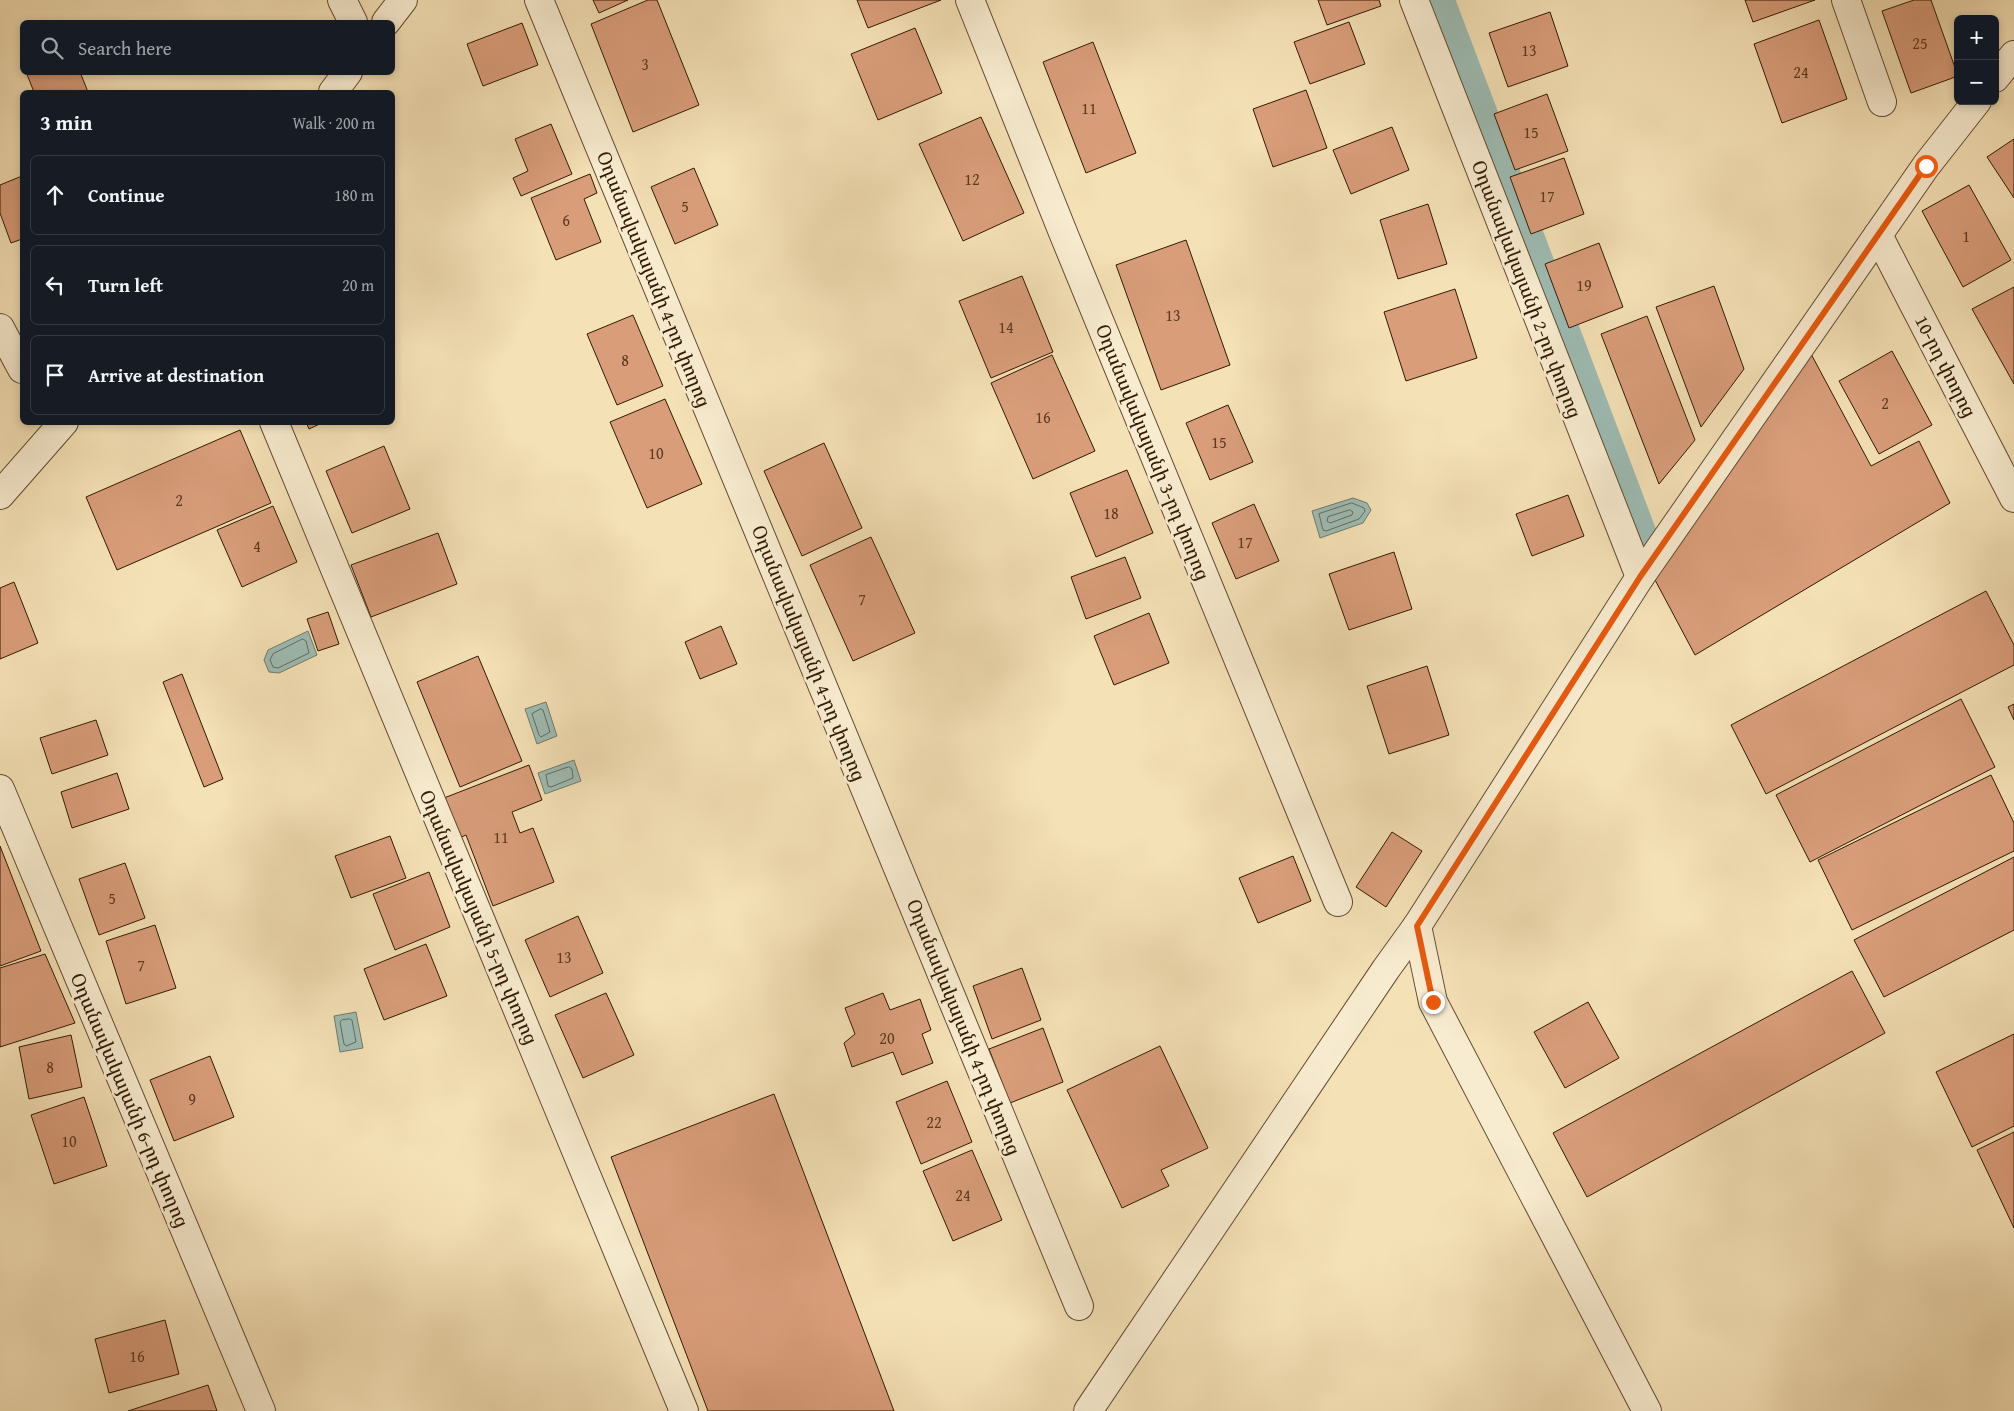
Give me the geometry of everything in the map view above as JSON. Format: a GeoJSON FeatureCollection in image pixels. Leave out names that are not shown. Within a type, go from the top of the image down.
{"type":"FeatureCollection","features":[{"type":"Feature","properties":{"kind":"street"},"geometry":{"type":"LineString","coordinates":[[342,0],[353,20]]}},
{"type":"Feature","properties":{"kind":"street"},"geometry":{"type":"LineString","coordinates":[[388,20],[403,0]]}},
{"type":"Feature","properties":{"kind":"street","name":"Օդանավակայանի 4-րդ փողոց"},"geometry":{"type":"LineString","coordinates":[[539,0],[1079,1306]]}},
{"type":"Feature","properties":{"kind":"street","name":"Օդանավակայանի 3-րդ փողոց"},"geometry":{"type":"LineString","coordinates":[[970,0],[1064,235],[1338,902]]}},
{"type":"Feature","properties":{"kind":"street","name":"Օդանավակայանի 2-րդ փողոց"},"geometry":{"type":"LineString","coordinates":[[1414,0],[1640,577]]}},
{"type":"Feature","properties":{"kind":"street"},"geometry":{"type":"LineString","coordinates":[[1846,0],[1882,102]]}},
{"type":"Feature","properties":{"kind":"street"},"geometry":{"type":"LineString","coordinates":[[1999,73],[2014,55]]}},
{"type":"Feature","properties":{"kind":"street"},"geometry":{"type":"LineString","coordinates":[[334,90],[346,75]]}},
{"type":"Feature","properties":{"kind":"street"},"geometry":{"type":"LineString","coordinates":[[1088,1411],[1386,969],[1417,926],[1640,577],[1926,166],[1974,105]]}},
{"type":"Feature","properties":{"kind":"street","name":"10-րդ փողոց"},"geometry":{"type":"LineString","coordinates":[[1878,235],[2014,498]]}},
{"type":"Feature","properties":{"kind":"street"},"geometry":{"type":"LineString","coordinates":[[0,328],[20,366]]}},
{"type":"Feature","properties":{"kind":"street","name":"Օդանավակայանի 5-րդ փողոց"},"geometry":{"type":"LineString","coordinates":[[275,425],[684,1411]]}},
{"type":"Feature","properties":{"kind":"street"},"geometry":{"type":"LineString","coordinates":[[0,495],[57,426]]}},
{"type":"Feature","properties":{"kind":"street","name":"Օդանավակայանի 6-րդ փողոց"},"geometry":{"type":"LineString","coordinates":[[0,789],[260,1411]]}},
{"type":"Feature","properties":{"kind":"street"},"geometry":{"type":"LineString","coordinates":[[1417,926],[1433,1002],[1647,1411]]}},
{"type":"Feature","properties":{"kind":"water"},"geometry":{"type":"Polygon","coordinates":[[[1353,498],[1367,503],[1371,510],[1363,523],[1320,538],[1312,511],[1353,498]]]}},
{"type":"Feature","properties":{"kind":"water"},"geometry":{"type":"Polygon","coordinates":[[[308,631],[317,655],[279,673],[269,672],[264,660],[268,650],[308,631]]]}},
{"type":"Feature","properties":{"kind":"water"},"geometry":{"type":"Polygon","coordinates":[[[546,702],[557,736],[537,744],[525,709],[546,702]]]}},
{"type":"Feature","properties":{"kind":"water"},"geometry":{"type":"Polygon","coordinates":[[[574,760],[581,781],[545,794],[538,773],[574,760]]]}},
{"type":"Feature","properties":{"kind":"water"},"geometry":{"type":"Polygon","coordinates":[[[356,1012],[363,1048],[340,1052],[334,1016],[356,1012]]]}},
{"type":"Feature","properties":{"kind":"building"},"geometry":{"type":"Polygon","coordinates":[[[593,0],[628,0],[599,13],[593,0]]]}},
{"type":"Feature","properties":{"kind":"building"},"geometry":{"type":"Polygon","coordinates":[[[648,0],[657,0],[699,105],[633,132],[591,24],[648,0]]]}},
{"type":"Feature","properties":{"kind":"building"},"geometry":{"type":"Polygon","coordinates":[[[857,0],[941,0],[868,28],[857,0]]]}},
{"type":"Feature","properties":{"kind":"building"},"geometry":{"type":"Polygon","coordinates":[[[1318,0],[1379,0],[1381,6],[1327,25],[1318,0]]]}},
{"type":"Feature","properties":{"kind":"building"},"geometry":{"type":"Polygon","coordinates":[[[1745,0],[1815,0],[1753,22],[1745,0]]]}},
{"type":"Feature","properties":{"kind":"building"},"geometry":{"type":"Polygon","coordinates":[[[1914,0],[1931,0],[1954,65],[1954,77],[1911,93],[1882,11],[1914,0]]]}},
{"type":"Feature","properties":{"kind":"building"},"geometry":{"type":"Polygon","coordinates":[[[1550,12],[1568,66],[1508,87],[1489,33],[1550,12]]]}},
{"type":"Feature","properties":{"kind":"building"},"geometry":{"type":"Polygon","coordinates":[[[1819,20],[1847,99],[1782,123],[1754,44],[1819,20]]]}},
{"type":"Feature","properties":{"kind":"building"},"geometry":{"type":"Polygon","coordinates":[[[1349,22],[1365,64],[1310,84],[1294,42],[1349,22]]]}},
{"type":"Feature","properties":{"kind":"building"},"geometry":{"type":"Polygon","coordinates":[[[522,23],[538,65],[483,86],[467,44],[522,23]]]}},
{"type":"Feature","properties":{"kind":"building"},"geometry":{"type":"Polygon","coordinates":[[[915,28],[942,93],[878,120],[851,54],[915,28]]]}},
{"type":"Feature","properties":{"kind":"building"},"geometry":{"type":"Polygon","coordinates":[[[1093,42],[1136,153],[1086,173],[1043,62],[1093,42]]]}},
{"type":"Feature","properties":{"kind":"building"},"geometry":{"type":"Polygon","coordinates":[[[27,75],[81,75],[87,90],[33,90],[27,75]]]}},
{"type":"Feature","properties":{"kind":"building"},"geometry":{"type":"Polygon","coordinates":[[[1306,90],[1327,148],[1273,167],[1253,109],[1306,90]]]}},
{"type":"Feature","properties":{"kind":"building"},"geometry":{"type":"Polygon","coordinates":[[[1547,94],[1568,151],[1515,170],[1494,114],[1547,94]]]}},
{"type":"Feature","properties":{"kind":"building"},"geometry":{"type":"Polygon","coordinates":[[[981,117],[1024,213],[963,241],[919,144],[981,117]]]}},
{"type":"Feature","properties":{"kind":"building"},"geometry":{"type":"Polygon","coordinates":[[[551,124],[572,174],[521,196],[513,178],[528,171],[515,139],[551,124]]]}},
{"type":"Feature","properties":{"kind":"building"},"geometry":{"type":"Polygon","coordinates":[[[1392,127],[1409,170],[1351,194],[1333,150],[1392,127]]]}},
{"type":"Feature","properties":{"kind":"building"},"geometry":{"type":"Polygon","coordinates":[[[2014,139],[2014,198],[1987,157],[2014,139]]]}},
{"type":"Feature","properties":{"kind":"building"},"geometry":{"type":"Polygon","coordinates":[[[1564,158],[1584,214],[1531,234],[1510,177],[1564,158]]]}},
{"type":"Feature","properties":{"kind":"building"},"geometry":{"type":"Polygon","coordinates":[[[694,168],[718,225],[675,244],[651,187],[694,168]]]}},
{"type":"Feature","properties":{"kind":"building"},"geometry":{"type":"Polygon","coordinates":[[[590,174],[597,193],[584,199],[601,242],[556,260],[531,198],[590,174]]]}},
{"type":"Feature","properties":{"kind":"building"},"geometry":{"type":"Polygon","coordinates":[[[20,177],[20,240],[11,243],[0,213],[0,185],[20,177]]]}},
{"type":"Feature","properties":{"kind":"building"},"geometry":{"type":"Polygon","coordinates":[[[1969,185],[2011,260],[1963,287],[1922,211],[1969,185]]]}},
{"type":"Feature","properties":{"kind":"building"},"geometry":{"type":"Polygon","coordinates":[[[1428,204],[1447,264],[1398,279],[1380,220],[1428,204]]]}},
{"type":"Feature","properties":{"kind":"building"},"geometry":{"type":"Polygon","coordinates":[[[1186,240],[1230,365],[1161,390],[1116,265],[1186,240]]]}},
{"type":"Feature","properties":{"kind":"building"},"geometry":{"type":"Polygon","coordinates":[[[1599,243],[1623,307],[1569,328],[1545,264],[1599,243]]]}},
{"type":"Feature","properties":{"kind":"building"},"geometry":{"type":"Polygon","coordinates":[[[1022,276],[1053,352],[991,378],[959,301],[1022,276]]]}},
{"type":"Feature","properties":{"kind":"building"},"geometry":{"type":"Polygon","coordinates":[[[1714,286],[1744,369],[1701,427],[1656,307],[1714,286]]]}},
{"type":"Feature","properties":{"kind":"building"},"geometry":{"type":"Polygon","coordinates":[[[2014,287],[2014,384],[1972,309],[2014,287]]]}},
{"type":"Feature","properties":{"kind":"building"},"geometry":{"type":"Polygon","coordinates":[[[1455,289],[1477,358],[1406,381],[1384,312],[1455,289]]]}},
{"type":"Feature","properties":{"kind":"building"},"geometry":{"type":"Polygon","coordinates":[[[633,315],[663,386],[617,405],[587,334],[633,315]]]}},
{"type":"Feature","properties":{"kind":"building"},"geometry":{"type":"Polygon","coordinates":[[[1647,316],[1695,440],[1659,484],[1601,334],[1647,316]]]}},
{"type":"Feature","properties":{"kind":"building"},"geometry":{"type":"Polygon","coordinates":[[[1892,351],[1932,425],[1879,454],[1839,381],[1892,351]]]}},
{"type":"Feature","properties":{"kind":"building"},"geometry":{"type":"Polygon","coordinates":[[[1810,352],[1871,466],[1919,441],[1950,503],[1695,655],[1654,578],[1810,352]]]}},
{"type":"Feature","properties":{"kind":"building"},"geometry":{"type":"Polygon","coordinates":[[[1052,355],[1095,451],[1033,479],[991,383],[1052,355]]]}},
{"type":"Feature","properties":{"kind":"building"},"geometry":{"type":"Polygon","coordinates":[[[665,399],[702,484],[647,508],[610,422],[665,399]]]}},
{"type":"Feature","properties":{"kind":"building"},"geometry":{"type":"Polygon","coordinates":[[[1228,405],[1253,462],[1210,480],[1186,423],[1228,405]]]}},
{"type":"Feature","properties":{"kind":"building"},"geometry":{"type":"Polygon","coordinates":[[[307,425],[318,425],[309,429],[307,425]]]}},
{"type":"Feature","properties":{"kind":"building"},"geometry":{"type":"Polygon","coordinates":[[[240,430],[271,503],[117,570],[86,497],[240,430]]]}},
{"type":"Feature","properties":{"kind":"building"},"geometry":{"type":"Polygon","coordinates":[[[824,443],[862,528],[802,556],[764,471],[824,443]]]}},
{"type":"Feature","properties":{"kind":"building"},"geometry":{"type":"Polygon","coordinates":[[[384,446],[410,509],[352,533],[326,471],[384,446]]]}},
{"type":"Feature","properties":{"kind":"building"},"geometry":{"type":"Polygon","coordinates":[[[1127,470],[1153,533],[1096,557],[1070,493],[1127,470]]]}},
{"type":"Feature","properties":{"kind":"building"},"geometry":{"type":"Polygon","coordinates":[[[1568,495],[1584,536],[1532,556],[1516,514],[1568,495]]]}},
{"type":"Feature","properties":{"kind":"building"},"geometry":{"type":"Polygon","coordinates":[[[1254,504],[1279,561],[1236,579],[1212,523],[1254,504]]]}},
{"type":"Feature","properties":{"kind":"building"},"geometry":{"type":"Polygon","coordinates":[[[273,506],[297,562],[242,587],[217,530],[273,506]]]}},
{"type":"Feature","properties":{"kind":"building"},"geometry":{"type":"Polygon","coordinates":[[[438,533],[457,584],[371,617],[351,565],[438,533]]]}},
{"type":"Feature","properties":{"kind":"building"},"geometry":{"type":"Polygon","coordinates":[[[871,537],[915,633],[853,661],[810,565],[871,537]]]}},
{"type":"Feature","properties":{"kind":"building"},"geometry":{"type":"Polygon","coordinates":[[[1394,552],[1412,609],[1349,630],[1329,574],[1394,552]]]}},
{"type":"Feature","properties":{"kind":"building"},"geometry":{"type":"Polygon","coordinates":[[[1125,557],[1141,598],[1086,619],[1071,577],[1125,557]]]}},
{"type":"Feature","properties":{"kind":"building"},"geometry":{"type":"Polygon","coordinates":[[[14,582],[38,643],[0,659],[0,588],[14,582]]]}},
{"type":"Feature","properties":{"kind":"building"},"geometry":{"type":"Polygon","coordinates":[[[1986,591],[2014,645],[2014,665],[1766,794],[1731,725],[1986,591]]]}},
{"type":"Feature","properties":{"kind":"building"},"geometry":{"type":"Polygon","coordinates":[[[328,612],[339,644],[318,651],[307,619],[328,612]]]}},
{"type":"Feature","properties":{"kind":"building"},"geometry":{"type":"Polygon","coordinates":[[[1149,613],[1169,663],[1114,685],[1094,636],[1149,613]]]}},
{"type":"Feature","properties":{"kind":"building"},"geometry":{"type":"Polygon","coordinates":[[[721,626],[737,664],[700,679],[685,642],[721,626]]]}},
{"type":"Feature","properties":{"kind":"building"},"geometry":{"type":"Polygon","coordinates":[[[478,656],[522,761],[460,787],[417,682],[478,656]]]}},
{"type":"Feature","properties":{"kind":"building"},"geometry":{"type":"Polygon","coordinates":[[[1427,666],[1449,735],[1389,754],[1367,686],[1427,666]]]}},
{"type":"Feature","properties":{"kind":"building"},"geometry":{"type":"Polygon","coordinates":[[[182,674],[223,779],[204,787],[163,682],[182,674]]]}},
{"type":"Feature","properties":{"kind":"building"},"geometry":{"type":"Polygon","coordinates":[[[1961,699],[1995,767],[1810,862],[1776,795],[1961,699]]]}},
{"type":"Feature","properties":{"kind":"building"},"geometry":{"type":"Polygon","coordinates":[[[2014,704],[2014,720],[2008,707],[2014,704]]]}},
{"type":"Feature","properties":{"kind":"building"},"geometry":{"type":"Polygon","coordinates":[[[96,720],[108,755],[52,774],[40,738],[96,720]]]}},
{"type":"Feature","properties":{"kind":"building"},"geometry":{"type":"Polygon","coordinates":[[[529,765],[542,800],[512,812],[520,833],[533,828],[554,882],[493,906],[466,835],[459,838],[444,798],[529,765]]]}},
{"type":"Feature","properties":{"kind":"building"},"geometry":{"type":"Polygon","coordinates":[[[117,773],[129,809],[72,828],[61,792],[117,773]]]}},
{"type":"Feature","properties":{"kind":"building"},"geometry":{"type":"Polygon","coordinates":[[[1991,775],[2014,823],[2014,851],[1852,930],[1818,860],[1991,775]]]}},
{"type":"Feature","properties":{"kind":"building"},"geometry":{"type":"Polygon","coordinates":[[[1392,832],[1422,851],[1386,907],[1356,887],[1392,832]]]}},
{"type":"Feature","properties":{"kind":"building"},"geometry":{"type":"Polygon","coordinates":[[[390,836],[406,878],[351,898],[335,856],[390,836]]]}},
{"type":"Feature","properties":{"kind":"building"},"geometry":{"type":"Polygon","coordinates":[[[0,846],[41,951],[0,966],[0,846]]]}},
{"type":"Feature","properties":{"kind":"building"},"geometry":{"type":"Polygon","coordinates":[[[1293,856],[1311,901],[1258,923],[1239,878],[1293,856]]]}},
{"type":"Feature","properties":{"kind":"building"},"geometry":{"type":"Polygon","coordinates":[[[2014,857],[2014,930],[1884,997],[1854,940],[2014,857]]]}},
{"type":"Feature","properties":{"kind":"building"},"geometry":{"type":"Polygon","coordinates":[[[125,863],[145,918],[99,935],[79,879],[125,863]]]}},
{"type":"Feature","properties":{"kind":"building"},"geometry":{"type":"Polygon","coordinates":[[[429,872],[450,927],[395,950],[373,894],[429,872]]]}},
{"type":"Feature","properties":{"kind":"building"},"geometry":{"type":"Polygon","coordinates":[[[578,916],[603,973],[550,997],[525,940],[578,916]]]}},
{"type":"Feature","properties":{"kind":"building"},"geometry":{"type":"Polygon","coordinates":[[[155,925],[176,988],[126,1004],[106,941],[155,925]]]}},
{"type":"Feature","properties":{"kind":"building"},"geometry":{"type":"Polygon","coordinates":[[[426,944],[447,996],[384,1020],[364,969],[426,944]]]}},
{"type":"Feature","properties":{"kind":"building"},"geometry":{"type":"Polygon","coordinates":[[[45,954],[75,1023],[0,1047],[0,968],[45,954]]]}},
{"type":"Feature","properties":{"kind":"building"},"geometry":{"type":"Polygon","coordinates":[[[1022,968],[1041,1020],[992,1039],[973,986],[1022,968]]]}},
{"type":"Feature","properties":{"kind":"building"},"geometry":{"type":"Polygon","coordinates":[[[1852,971],[1885,1033],[1587,1197],[1553,1133],[1852,971]]]}},
{"type":"Feature","properties":{"kind":"building"},"geometry":{"type":"Polygon","coordinates":[[[606,993],[634,1055],[583,1078],[555,1015],[606,993]]]}},
{"type":"Feature","properties":{"kind":"building"},"geometry":{"type":"Polygon","coordinates":[[[883,993],[890,1010],[920,999],[931,1030],[922,1034],[933,1063],[902,1075],[893,1052],[852,1067],[844,1043],[855,1034],[845,1008],[883,993]]]}},
{"type":"Feature","properties":{"kind":"building"},"geometry":{"type":"Polygon","coordinates":[[[1588,1002],[1619,1058],[1565,1088],[1534,1032],[1588,1002]]]}},
{"type":"Feature","properties":{"kind":"building"},"geometry":{"type":"Polygon","coordinates":[[[1043,1028],[1063,1082],[1010,1103],[989,1049],[1043,1028]]]}},
{"type":"Feature","properties":{"kind":"building"},"geometry":{"type":"Polygon","coordinates":[[[2014,1034],[2014,1126],[1972,1147],[1936,1072],[2014,1034]]]}},
{"type":"Feature","properties":{"kind":"building"},"geometry":{"type":"Polygon","coordinates":[[[71,1035],[82,1087],[29,1099],[19,1047],[71,1035]]]}},
{"type":"Feature","properties":{"kind":"building"},"geometry":{"type":"Polygon","coordinates":[[[1160,1046],[1208,1148],[1161,1170],[1169,1186],[1122,1208],[1067,1090],[1160,1046]]]}},
{"type":"Feature","properties":{"kind":"building"},"geometry":{"type":"Polygon","coordinates":[[[210,1056],[234,1117],[174,1141],[150,1080],[210,1056]]]}},
{"type":"Feature","properties":{"kind":"building"},"geometry":{"type":"Polygon","coordinates":[[[947,1081],[972,1142],[921,1164],[896,1102],[947,1081]]]}},
{"type":"Feature","properties":{"kind":"building"},"geometry":{"type":"Polygon","coordinates":[[[774,1094],[894,1411],[708,1411],[611,1157],[774,1094]]]}},
{"type":"Feature","properties":{"kind":"building"},"geometry":{"type":"Polygon","coordinates":[[[84,1097],[107,1166],[54,1184],[31,1115],[84,1097]]]}},
{"type":"Feature","properties":{"kind":"building"},"geometry":{"type":"Polygon","coordinates":[[[2014,1132],[2014,1228],[1977,1150],[2014,1132]]]}},
{"type":"Feature","properties":{"kind":"building"},"geometry":{"type":"Polygon","coordinates":[[[972,1150],[1002,1220],[953,1241],[923,1171],[972,1150]]]}},
{"type":"Feature","properties":{"kind":"building"},"geometry":{"type":"Polygon","coordinates":[[[165,1320],[179,1374],[109,1393],[95,1339],[165,1320]]]}},
{"type":"Feature","properties":{"kind":"building"},"geometry":{"type":"Polygon","coordinates":[[[208,1385],[217,1411],[128,1411],[208,1385]]]}},
{"type":"Feature","properties":{"kind":"waterway"},"geometry":{"type":"LineString","coordinates":[[1437,0],[1641,539]]}},
{"type":"Feature","properties":{"kind":"route"},"geometry":{"type":"LineString","coordinates":[[1433,1002],[1417,926],[1640,577],[1926,166]]}}]}
